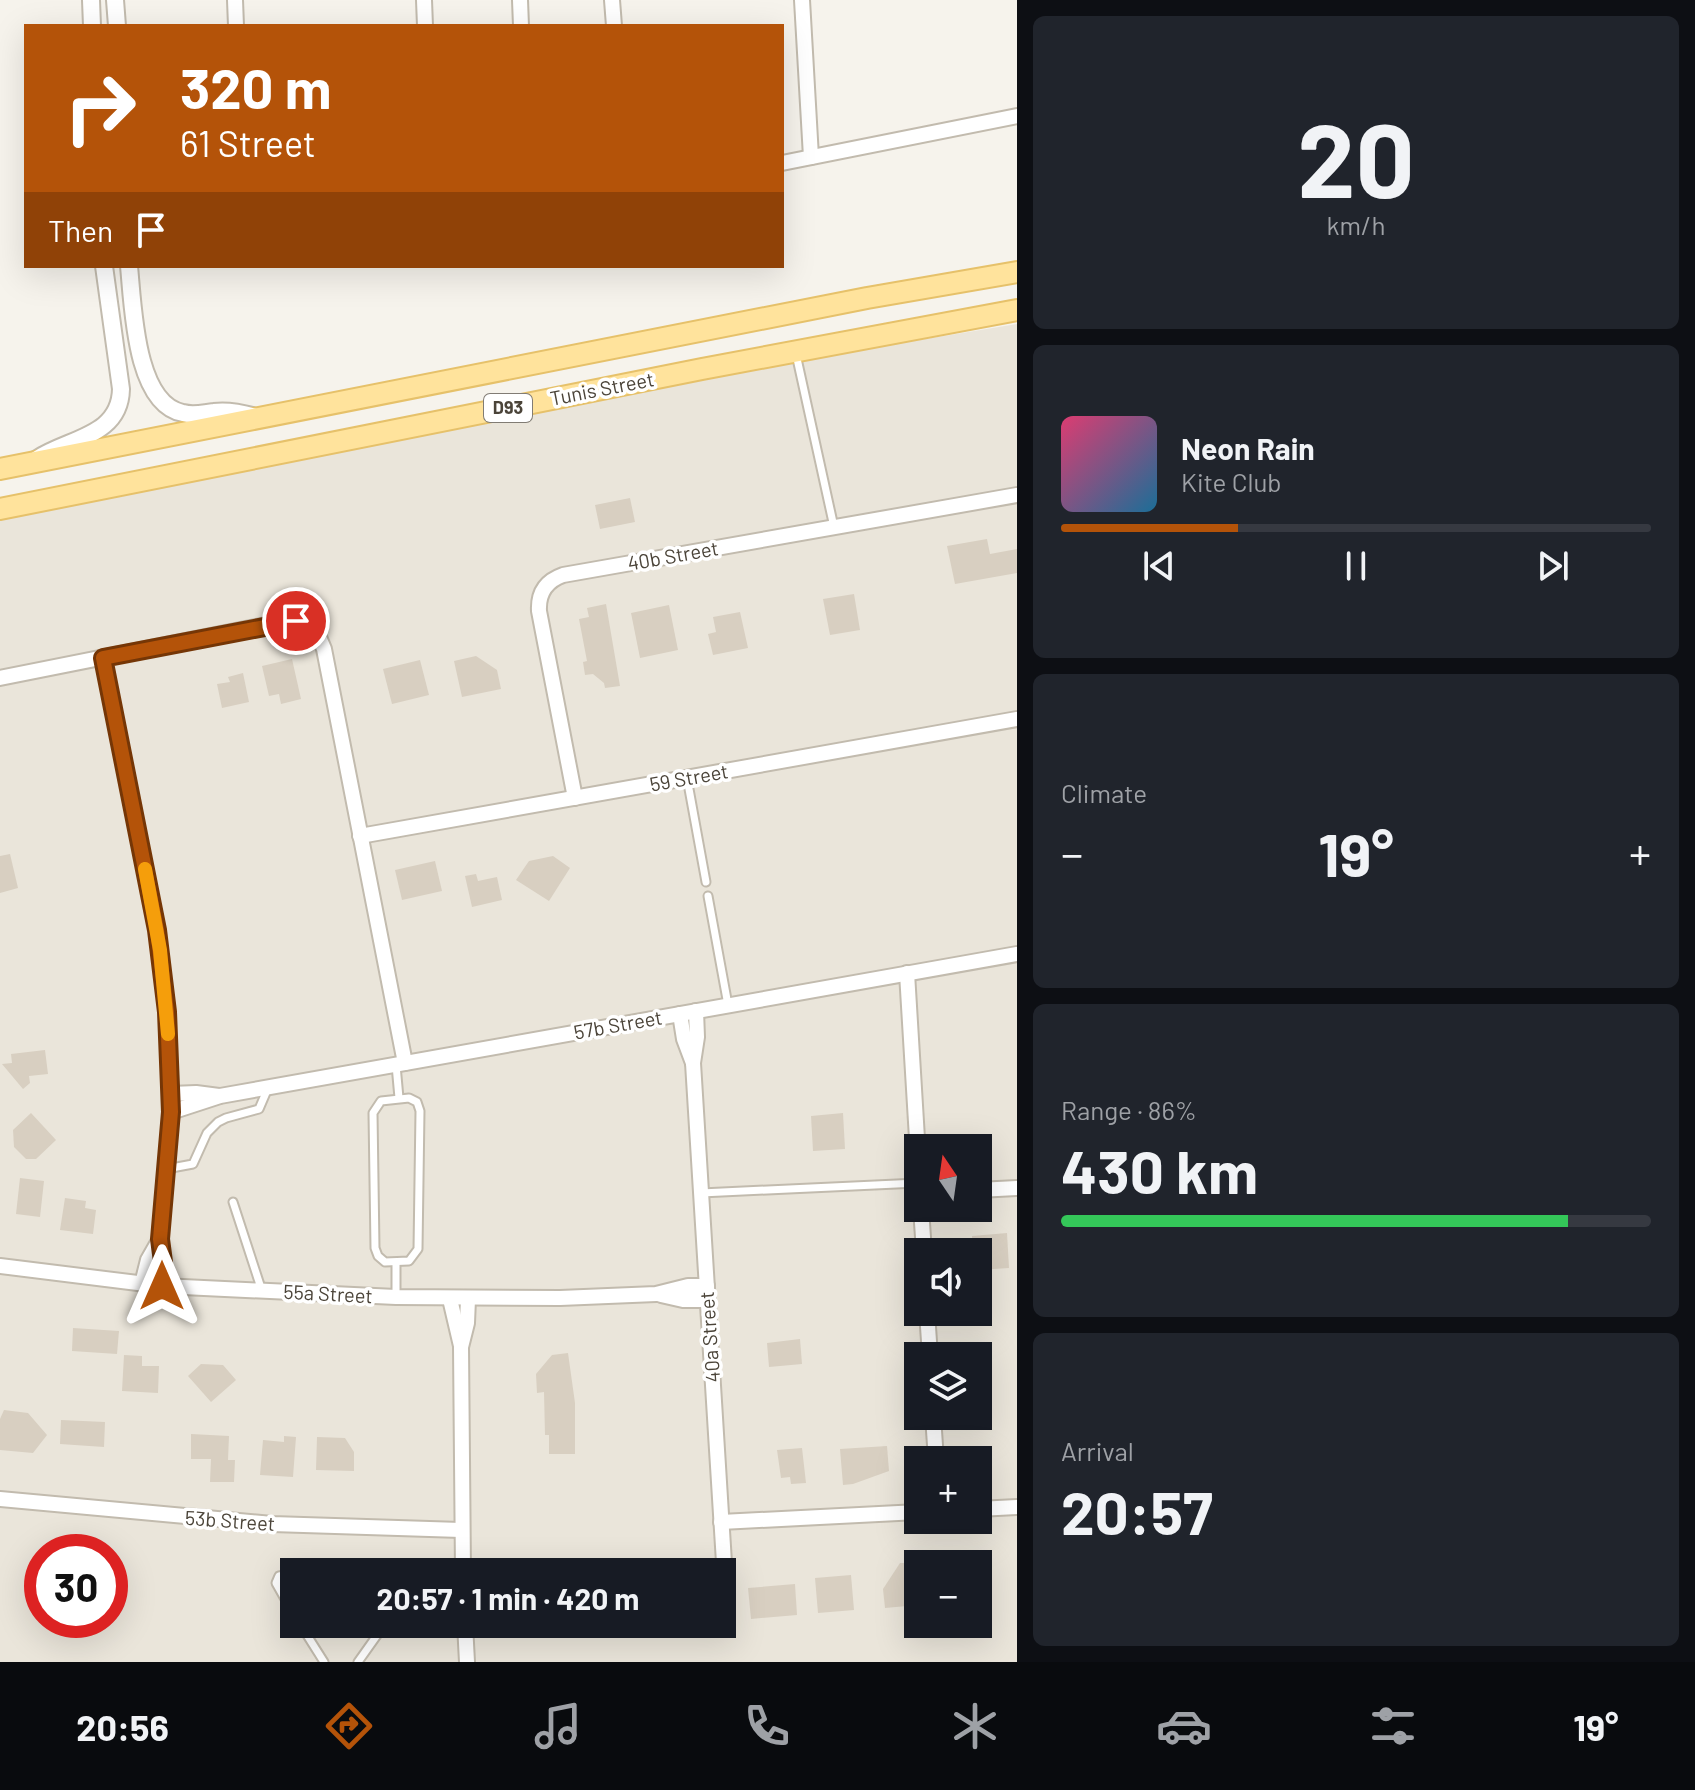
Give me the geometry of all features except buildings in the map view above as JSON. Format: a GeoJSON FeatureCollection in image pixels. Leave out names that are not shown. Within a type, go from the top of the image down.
{"type":"FeatureCollection","features":[{"type":"Feature","properties":{"kind":"main road","name":"Tunis Street"},"geometry":{"type":"LineString","coordinates":[[0,469],[867,298],[1017,272]]}},
{"type":"Feature","properties":{"kind":"main road","name":"Tunis Street"},"geometry":{"type":"LineString","coordinates":[[0,509],[1017,310]]}},
{"type":"Feature","properties":{"kind":"street"},"geometry":{"type":"LineString","coordinates":[[91,0],[92,24]]}},
{"type":"Feature","properties":{"kind":"street"},"geometry":{"type":"LineString","coordinates":[[115,0],[117,24]]}},
{"type":"Feature","properties":{"kind":"street"},"geometry":{"type":"LineString","coordinates":[[235,0],[236,24]]}},
{"type":"Feature","properties":{"kind":"street"},"geometry":{"type":"LineString","coordinates":[[424,0],[425,24]]}},
{"type":"Feature","properties":{"kind":"street"},"geometry":{"type":"LineString","coordinates":[[520,0],[521,24]]}},
{"type":"Feature","properties":{"kind":"street"},"geometry":{"type":"LineString","coordinates":[[612,0],[614,24]]}},
{"type":"Feature","properties":{"kind":"street"},"geometry":{"type":"LineString","coordinates":[[802,0],[811,157]]}},
{"type":"Feature","properties":{"kind":"street"},"geometry":{"type":"LineString","coordinates":[[784,163],[1017,116]]}},
{"type":"Feature","properties":{"kind":"street"},"geometry":{"type":"LineString","coordinates":[[32,463],[59,446],[97,432],[113,416],[119,404],[121,389],[104,268]]}},
{"type":"Feature","properties":{"kind":"street"},"geometry":{"type":"LineString","coordinates":[[129,268],[144,364],[159,401],[180,413],[226,411],[258,418]]}},
{"type":"Feature","properties":{"kind":"street","name":"40b Street"},"geometry":{"type":"LineString","coordinates":[[575,798],[539,611],[540,597],[546,585],[563,575],[1017,495]]}},
{"type":"Feature","properties":{"kind":"street"},"geometry":{"type":"LineString","coordinates":[[0,678],[289,621],[303,623],[316,630],[324,649],[401,1064]]}},
{"type":"Feature","properties":{"kind":"street"},"geometry":{"type":"LineString","coordinates":[[103,658],[157,930],[167,1012],[171,1112],[160,1239],[162,1286]]}},
{"type":"Feature","properties":{"kind":"street","name":"59 Street"},"geometry":{"type":"LineString","coordinates":[[360,836],[1017,719]]}},
{"type":"Feature","properties":{"kind":"street","name":"57b Street"},"geometry":{"type":"LineString","coordinates":[[171,1112],[220,1096],[1017,954]]}},
{"type":"Feature","properties":{"kind":"street"},"geometry":{"type":"LineString","coordinates":[[907,973],[917,1134]]}},
{"type":"Feature","properties":{"kind":"street","name":"40a Street"},"geometry":{"type":"LineString","coordinates":[[696,1011],[697,1037],[693,1063],[723,1558]]}},
{"type":"Feature","properties":{"kind":"street","name":"40a Street"},"geometry":{"type":"LineString","coordinates":[[680,1014],[684,1039],[693,1063]]}},
{"type":"Feature","properties":{"kind":"street","name":"57b Street"},"geometry":{"type":"LineString","coordinates":[[171,1094],[220,1096]]}},
{"type":"Feature","properties":{"kind":"street"},"geometry":{"type":"LineString","coordinates":[[992,1189],[1017,1188]]}},
{"type":"Feature","properties":{"kind":"street"},"geometry":{"type":"LineString","coordinates":[[142,1284],[148,1260],[160,1239]]}},
{"type":"Feature","properties":{"kind":"street","name":"55a Street"},"geometry":{"type":"LineString","coordinates":[[0,1266],[162,1286],[396,1297],[468,1299],[656,1294],[683,1300],[707,1293]]}},
{"type":"Feature","properties":{"kind":"street"},"geometry":{"type":"LineString","coordinates":[[450,1299],[461,1347],[462,1558]]}},
{"type":"Feature","properties":{"kind":"street"},"geometry":{"type":"LineString","coordinates":[[461,1347],[467,1323],[468,1299]]}},
{"type":"Feature","properties":{"kind":"street","name":"53b Street"},"geometry":{"type":"LineString","coordinates":[[0,1499],[256,1523],[461,1530]]}},
{"type":"Feature","properties":{"kind":"street"},"geometry":{"type":"LineString","coordinates":[[992,1508],[1017,1507]]}},
{"type":"Feature","properties":{"kind":"street"},"geometry":{"type":"LineString","coordinates":[[721,1522],[904,1513]]}},
{"type":"Feature","properties":{"kind":"street"},"geometry":{"type":"LineString","coordinates":[[466,1638],[467,1662]]}},
{"type":"Feature","properties":{"kind":"lane"},"geometry":{"type":"LineString","coordinates":[[796,351],[834,527]]}},
{"type":"Feature","properties":{"kind":"lane"},"geometry":{"type":"LineString","coordinates":[[687,778],[706,882]]}},
{"type":"Feature","properties":{"kind":"lane"},"geometry":{"type":"LineString","coordinates":[[708,896],[728,1005]]}},
{"type":"Feature","properties":{"kind":"lane"},"geometry":{"type":"LineString","coordinates":[[399,1098],[401,1064]]}},
{"type":"Feature","properties":{"kind":"lane"},"geometry":{"type":"LineString","coordinates":[[166,1169],[193,1164],[212,1128],[226,1118],[259,1109],[268,1088]]}},
{"type":"Feature","properties":{"kind":"lane"},"geometry":{"type":"LineString","coordinates":[[399,1098],[413,1099],[420,1111],[418,1249],[409,1261],[396,1263],[381,1259],[375,1248],[373,1113],[381,1101],[399,1098]]}},
{"type":"Feature","properties":{"kind":"lane"},"geometry":{"type":"LineString","coordinates":[[701,1193],[904,1184]]}},
{"type":"Feature","properties":{"kind":"lane"},"geometry":{"type":"LineString","coordinates":[[233,1202],[262,1291]]}},
{"type":"Feature","properties":{"kind":"lane"},"geometry":{"type":"LineString","coordinates":[[396,1263],[396,1297]]}},
{"type":"Feature","properties":{"kind":"lane"},"geometry":{"type":"LineString","coordinates":[[309,1638],[324,1662]]}},
{"type":"Feature","properties":{"kind":"lane"},"geometry":{"type":"LineString","coordinates":[[358,1662],[375,1638]]}},
{"type":"Feature","properties":{"kind":"shaded area"},"geometry":{"type":"Polygon","coordinates":[[[1017,324],[1017,1662],[0,1662],[0,519],[840,353],[1017,324]]]}},
{"type":"Feature","properties":{"kind":"slow traffic"},"geometry":{"type":"LineString","coordinates":[[145,869],[163,971],[168,1034]]}},
{"type":"Feature","properties":{"kind":"route"},"geometry":{"type":"LineString","coordinates":[[162,1286],[160,1239],[171,1112],[167,1012],[157,930],[103,658],[296,621]]}}]}
